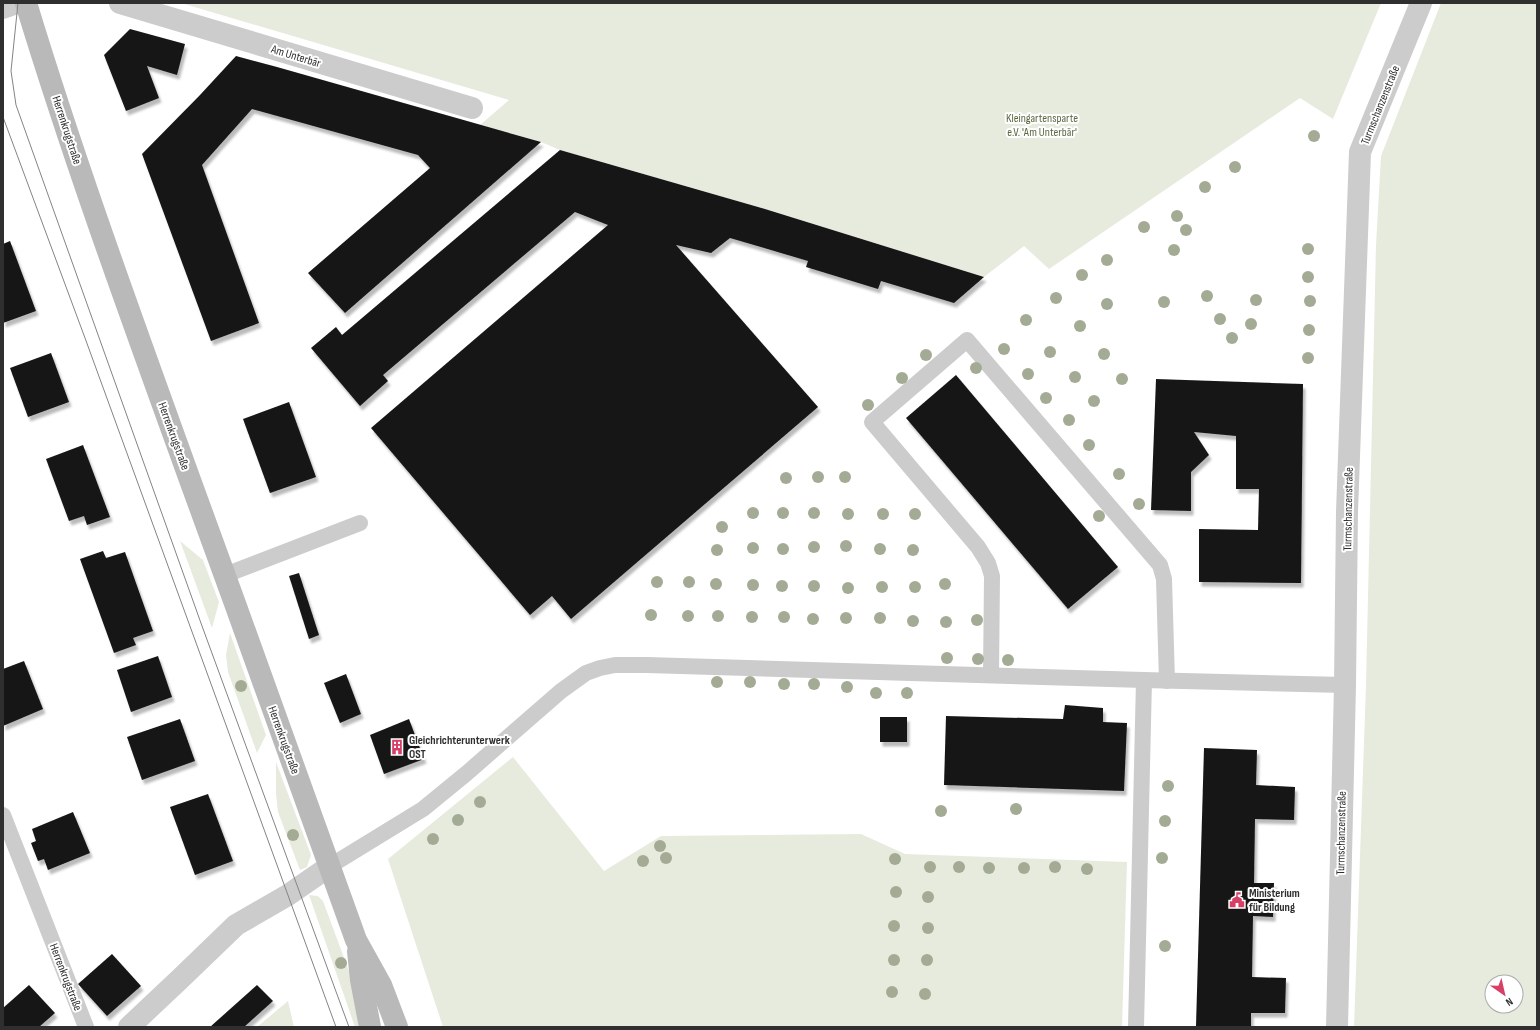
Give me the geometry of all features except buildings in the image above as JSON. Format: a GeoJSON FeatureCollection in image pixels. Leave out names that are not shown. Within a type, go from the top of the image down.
{"type":"FeatureCollection","features":[{"type":"Feature","properties":{"kind":"street"},"geometry":{"type":"LineString","coordinates":[[3,8],[17,3]]}},
{"type":"Feature","properties":{"kind":"street","name":"Herrenkrugstraße"},"geometry":{"type":"LineString","coordinates":[[26,3],[124,299],[356,940],[382,985],[397,1027]]}},
{"type":"Feature","properties":{"kind":"street","name":"Am Unterbär"},"geometry":{"type":"LineString","coordinates":[[120,3],[472,108]]}},
{"type":"Feature","properties":{"kind":"street","name":"Turmschanzenstraße"},"geometry":{"type":"LineString","coordinates":[[1337,1027],[1345,685],[1347,512],[1360,152],[1421,3]]}},
{"type":"Feature","properties":{"kind":"street"},"geometry":{"type":"LineString","coordinates":[[129,1027],[236,925],[288,895],[330,866]]}},
{"type":"Feature","properties":{"kind":"street","name":"Herrenkrugstraße"},"geometry":{"type":"LineString","coordinates":[[356,940],[361,980],[370,1027]]}},
{"type":"Feature","properties":{"kind":"lane"},"geometry":{"type":"LineString","coordinates":[[991,675],[992,581],[991,572],[986,559],[978,547],[872,422],[967,340],[1160,565],[1164,579],[1167,681]]}},
{"type":"Feature","properties":{"kind":"lane"},"geometry":{"type":"LineString","coordinates":[[225,575],[360,523]]}},
{"type":"Feature","properties":{"kind":"lane"},"geometry":{"type":"LineString","coordinates":[[330,866],[423,809],[467,773],[561,690],[586,674],[600,668],[615,665],[1345,685]]}},
{"type":"Feature","properties":{"kind":"lane"},"geometry":{"type":"LineString","coordinates":[[1136,1027],[1144,680]]}},
{"type":"Feature","properties":{"kind":"lane","name":"Herrenkrugstraße"},"geometry":{"type":"LineString","coordinates":[[3,816],[86,1027]]}},
{"type":"Feature","properties":{"kind":"green space","name":"Kleingartensparte e.V. 'Am Unterbär'"},"geometry":{"type":"Polygon","coordinates":[[[181,3],[1381,3],[1333,119],[1300,98],[1049,269],[1024,246],[984,277],[765,209],[560,150],[541,142],[480,125],[509,100],[181,3]]]}},
{"type":"Feature","properties":{"kind":"green space"},"geometry":{"type":"Polygon","coordinates":[[[1441,3],[1537,3],[1537,1027],[1354,1027],[1366,685],[1376,245],[1381,156],[1441,3]]]}},
{"type":"Feature","properties":{"kind":"green space"},"geometry":{"type":"Polygon","coordinates":[[[180,541],[203,560],[219,602],[212,628],[180,541]]]}},
{"type":"Feature","properties":{"kind":"green space"},"geometry":{"type":"Polygon","coordinates":[[[230,633],[266,735],[257,753],[228,672],[226,655],[230,633]]]}},
{"type":"Feature","properties":{"kind":"green space"},"geometry":{"type":"Polygon","coordinates":[[[513,757],[604,871],[661,836],[861,834],[905,854],[1127,862],[1122,1027],[443,1027],[388,859],[513,757]]]}},
{"type":"Feature","properties":{"kind":"green space"},"geometry":{"type":"Polygon","coordinates":[[[276,762],[311,855],[307,867],[300,870],[278,812],[276,794],[276,762]]]}},
{"type":"Feature","properties":{"kind":"green space"},"geometry":{"type":"Polygon","coordinates":[[[309,895],[318,896],[323,901],[350,974],[360,1027],[355,1027],[309,895]]]}},
{"type":"Feature","properties":{"kind":"green space"},"geometry":{"type":"Polygon","coordinates":[[[288,1001],[294,1027],[257,1027],[288,1001]]]}},
{"type":"Feature","properties":{"kind":"tram line"},"geometry":{"type":"LineString","coordinates":[[18,3],[11,71],[16,105],[202,626],[349,1027]]}},
{"type":"Feature","properties":{"kind":"tram line"},"geometry":{"type":"LineString","coordinates":[[3,117],[336,1027]]}},
{"type":"Feature","properties":{"kind":"place","name":"Gleichrichterunterwerk OST"},"geometry":{"type":"Point","coordinates":[397,747]}},
{"type":"Feature","properties":{"kind":"place","name":"Ministerium für Bildung"},"geometry":{"type":"Point","coordinates":[1237,900]}}]}
